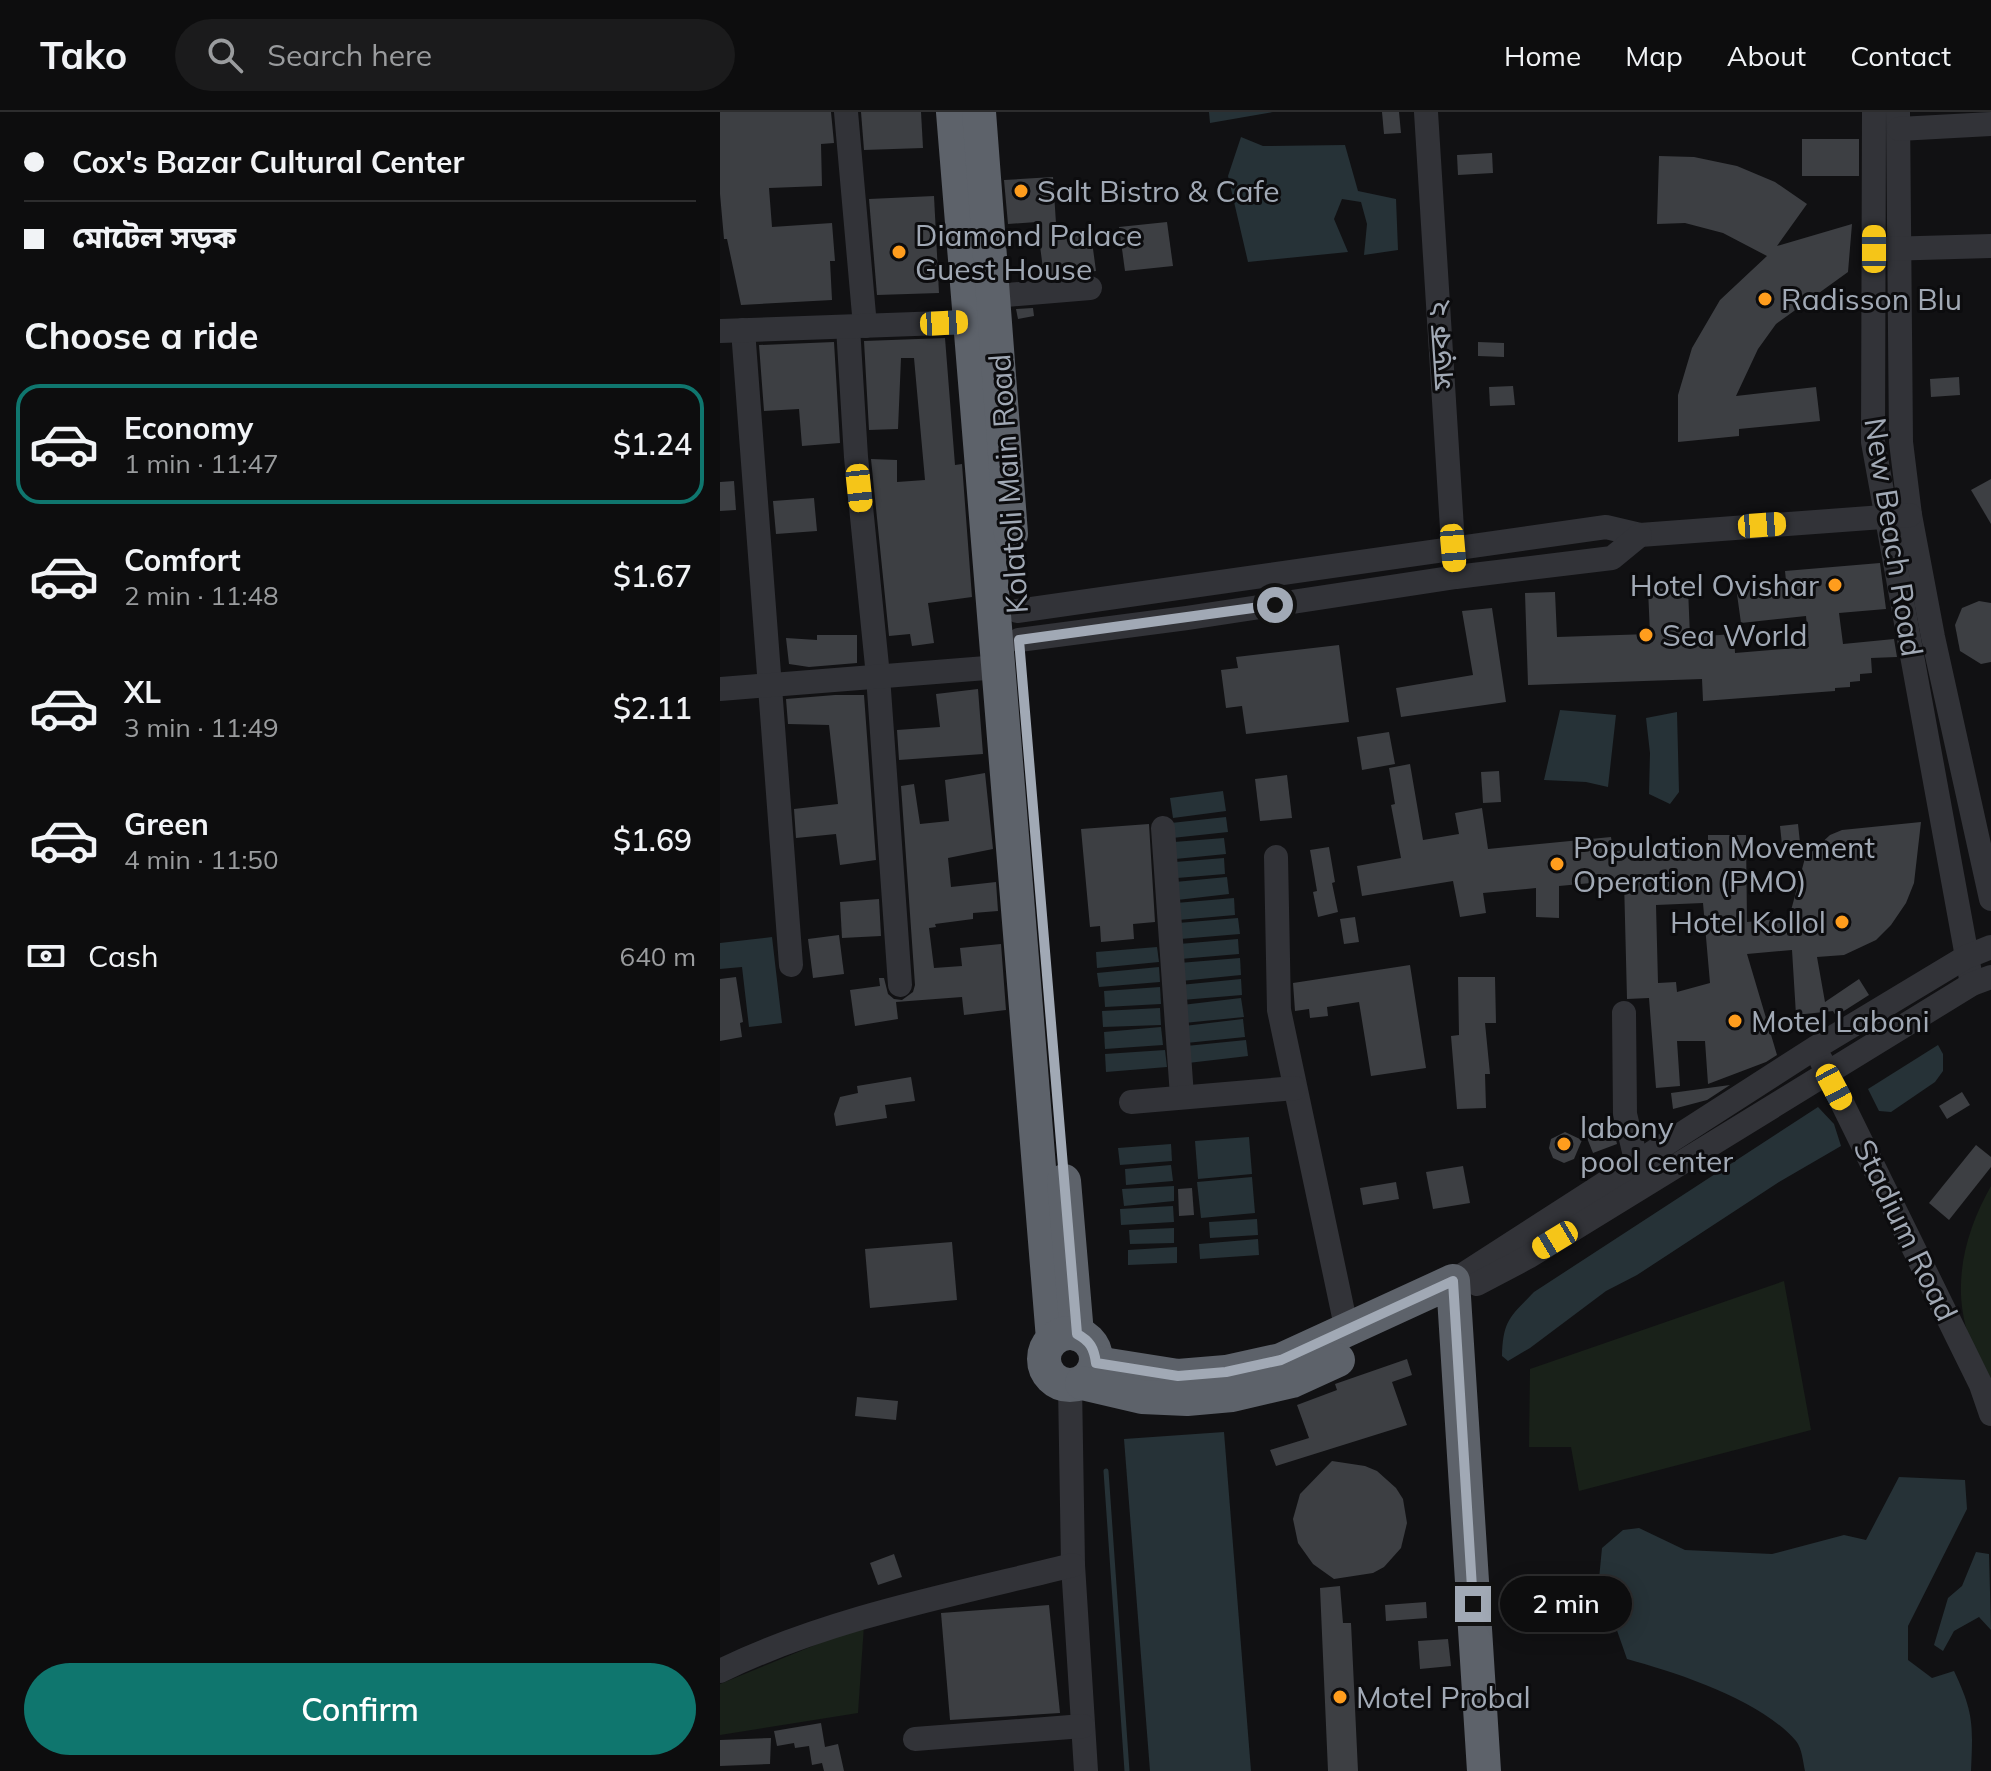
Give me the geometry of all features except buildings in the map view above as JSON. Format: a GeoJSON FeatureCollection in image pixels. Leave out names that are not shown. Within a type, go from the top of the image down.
{"type":"FeatureCollection","features":[{"type":"Feature","properties":{"kind":"highway","name":"Kolatoli Main Road"},"geometry":{"type":"LineString","coordinates":[[953,112],[999,667],[1044,1084],[1065,1337]]}},
{"type":"Feature","properties":{"kind":"highway","name":"Kolatoli Main Road"},"geometry":{"type":"LineString","coordinates":[[979,112],[1018,625],[1044,1084]]}},
{"type":"Feature","properties":{"kind":"highway"},"geometry":{"type":"LineString","coordinates":[[1082,1377],[1095,1351],[1088,1340],[1065,1337],[1046,1349],[1044,1362],[1048,1374],[1057,1382],[1082,1377],[1226,1372],[1281,1360],[1453,1289]]}},
{"type":"Feature","properties":{"kind":"highway"},"geometry":{"type":"LineString","coordinates":[[1082,1377],[1142,1397],[1187,1399],[1232,1395],[1292,1381],[1356,1351],[1453,1289]]}},
{"type":"Feature","properties":{"kind":"highway"},"geometry":{"type":"LineString","coordinates":[[1453,1289],[1484,1771]]}},
{"type":"Feature","properties":{"kind":"street"},"geometry":{"type":"LineString","coordinates":[[846,112],[857,327],[856,457],[878,676],[900,985]]}},
{"type":"Feature","properties":{"kind":"street","name":"সড়ক ২"},"geometry":{"type":"LineString","coordinates":[[1426,112],[1456,577]]}},
{"type":"Feature","properties":{"kind":"street","name":"New Beach Road"},"geometry":{"type":"LineString","coordinates":[[1874,112],[1873,442],[1966,957],[1982,980]]}},
{"type":"Feature","properties":{"kind":"street"},"geometry":{"type":"LineString","coordinates":[[1899,121],[1991,124]]}},
{"type":"Feature","properties":{"kind":"street","name":"New Beach Road"},"geometry":{"type":"LineString","coordinates":[[1899,121],[1901,442],[1910,515],[1933,637],[1991,899]]}},
{"type":"Feature","properties":{"kind":"street"},"geometry":{"type":"LineString","coordinates":[[1874,249],[1991,246]]}},
{"type":"Feature","properties":{"kind":"street"},"geometry":{"type":"LineString","coordinates":[[994,296],[1090,288]]}},
{"type":"Feature","properties":{"kind":"street"},"geometry":{"type":"LineString","coordinates":[[791,965],[769,684],[732,330],[970,322]]}},
{"type":"Feature","properties":{"kind":"street"},"geometry":{"type":"LineString","coordinates":[[1018,625],[1240,580],[1606,527],[1640,535],[1910,515]]}},
{"type":"Feature","properties":{"kind":"street"},"geometry":{"type":"LineString","coordinates":[[1018,625],[1245,609],[1456,577],[1612,558],[1640,535]]}},
{"type":"Feature","properties":{"kind":"street"},"geometry":{"type":"LineString","coordinates":[[1240,580],[1245,609]]}},
{"type":"Feature","properties":{"kind":"street"},"geometry":{"type":"LineString","coordinates":[[720,689],[999,667]]}},
{"type":"Feature","properties":{"kind":"street"},"geometry":{"type":"LineString","coordinates":[[1163,828],[1182,1096]]}},
{"type":"Feature","properties":{"kind":"street"},"geometry":{"type":"LineString","coordinates":[[1276,857],[1279,1010],[1347,1331]]}},
{"type":"Feature","properties":{"kind":"street"},"geometry":{"type":"LineString","coordinates":[[1453,1289],[1815,1048],[1966,957],[1991,947]]}},
{"type":"Feature","properties":{"kind":"street"},"geometry":{"type":"LineString","coordinates":[[1453,1289],[1528,1257],[1982,980]]}},
{"type":"Feature","properties":{"kind":"street"},"geometry":{"type":"LineString","coordinates":[[1624,1013],[1625,1114],[1637,1164]]}},
{"type":"Feature","properties":{"kind":"street","name":"Stadium Road"},"geometry":{"type":"LineString","coordinates":[[1815,1048],[1981,1385],[1991,1414]]}},
{"type":"Feature","properties":{"kind":"street"},"geometry":{"type":"LineString","coordinates":[[1131,1102],[1295,1088]]}},
{"type":"Feature","properties":{"kind":"street"},"geometry":{"type":"LineString","coordinates":[[1082,1377],[1073,1565],[1086,1771]]}},
{"type":"Feature","properties":{"kind":"street"},"geometry":{"type":"LineString","coordinates":[[720,1671],[761,1650],[882,1613],[1073,1565]]}},
{"type":"Feature","properties":{"kind":"street"},"geometry":{"type":"LineString","coordinates":[[915,1739],[1083,1726]]}},
{"type":"Feature","properties":{"kind":"shaded area"},"geometry":{"type":"Polygon","coordinates":[[[1209,112],[1273,112],[1210,123],[1209,112]]]}},
{"type":"Feature","properties":{"kind":"shaded area"},"geometry":{"type":"Polygon","coordinates":[[[1241,137],[1263,146],[1345,145],[1358,191],[1396,199],[1398,250],[1364,255],[1367,224],[1361,202],[1342,199],[1334,219],[1348,252],[1248,262],[1228,176],[1241,137]]]}},
{"type":"Feature","properties":{"kind":"shaded area"},"geometry":{"type":"Polygon","coordinates":[[[1560,710],[1616,715],[1608,787],[1586,782],[1544,780],[1560,710]]]}},
{"type":"Feature","properties":{"kind":"shaded area"},"geometry":{"type":"Polygon","coordinates":[[[1677,712],[1679,792],[1670,804],[1649,794],[1650,753],[1646,718],[1677,712]]]}},
{"type":"Feature","properties":{"kind":"shaded area"},"geometry":{"type":"Polygon","coordinates":[[[1223,791],[1226,811],[1173,818],[1170,798],[1223,791]]]}},
{"type":"Feature","properties":{"kind":"shaded area"},"geometry":{"type":"Polygon","coordinates":[[[1226,817],[1228,832],[1172,838],[1171,823],[1226,817]]]}},
{"type":"Feature","properties":{"kind":"shaded area"},"geometry":{"type":"Polygon","coordinates":[[[1224,838],[1226,854],[1175,859],[1174,842],[1224,838]]]}},
{"type":"Feature","properties":{"kind":"shaded area"},"geometry":{"type":"Polygon","coordinates":[[[1224,858],[1225,874],[1177,878],[1175,862],[1224,858]]]}},
{"type":"Feature","properties":{"kind":"shaded area"},"geometry":{"type":"Polygon","coordinates":[[[1227,877],[1229,894],[1177,900],[1175,882],[1227,877]]]}},
{"type":"Feature","properties":{"kind":"shaded area"},"geometry":{"type":"Polygon","coordinates":[[[1234,898],[1235,915],[1178,920],[1176,903],[1234,898]]]}},
{"type":"Feature","properties":{"kind":"shaded area"},"geometry":{"type":"Polygon","coordinates":[[[1238,918],[1240,934],[1180,939],[1178,923],[1238,918]]]}},
{"type":"Feature","properties":{"kind":"shaded area"},"geometry":{"type":"Polygon","coordinates":[[[772,937],[782,1023],[749,1027],[742,967],[720,969],[720,943],[772,937]]]}},
{"type":"Feature","properties":{"kind":"shaded area"},"geometry":{"type":"Polygon","coordinates":[[[1238,939],[1239,954],[1180,959],[1179,944],[1238,939]]]}},
{"type":"Feature","properties":{"kind":"shaded area"},"geometry":{"type":"Polygon","coordinates":[[[1157,947],[1159,962],[1097,968],[1096,952],[1157,947]]]}},
{"type":"Feature","properties":{"kind":"shaded area"},"geometry":{"type":"Polygon","coordinates":[[[1240,958],[1241,975],[1181,981],[1179,963],[1240,958]]]}},
{"type":"Feature","properties":{"kind":"shaded area"},"geometry":{"type":"Polygon","coordinates":[[[1159,967],[1160,982],[1099,987],[1097,973],[1159,967]]]}},
{"type":"Feature","properties":{"kind":"shaded area"},"geometry":{"type":"Polygon","coordinates":[[[1241,979],[1242,995],[1182,1000],[1180,985],[1241,979]]]}},
{"type":"Feature","properties":{"kind":"shaded area"},"geometry":{"type":"Polygon","coordinates":[[[1160,987],[1161,1004],[1105,1007],[1104,991],[1160,987]]]}},
{"type":"Feature","properties":{"kind":"shaded area"},"geometry":{"type":"Polygon","coordinates":[[[1241,998],[1244,1017],[1184,1023],[1182,1005],[1241,998]]]}},
{"type":"Feature","properties":{"kind":"shaded area"},"geometry":{"type":"Polygon","coordinates":[[[1160,1008],[1161,1025],[1103,1027],[1102,1011],[1160,1008]]]}},
{"type":"Feature","properties":{"kind":"shaded area"},"geometry":{"type":"Polygon","coordinates":[[[1243,1019],[1245,1037],[1186,1043],[1184,1026],[1243,1019]]]}},
{"type":"Feature","properties":{"kind":"shaded area"},"geometry":{"type":"Polygon","coordinates":[[[1161,1027],[1163,1045],[1105,1049],[1104,1032],[1161,1027]]]}},
{"type":"Feature","properties":{"kind":"shaded area"},"geometry":{"type":"Polygon","coordinates":[[[1246,1040],[1248,1056],[1188,1063],[1186,1046],[1246,1040]]]}},
{"type":"Feature","properties":{"kind":"shaded area"},"geometry":{"type":"Polygon","coordinates":[[[1938,1045],[1943,1054],[1943,1071],[1935,1082],[1891,1112],[1879,1111],[1868,1089],[1938,1045]]]}},
{"type":"Feature","properties":{"kind":"shaded area"},"geometry":{"type":"Polygon","coordinates":[[[1165,1050],[1167,1067],[1106,1072],[1105,1054],[1165,1050]]]}},
{"type":"Feature","properties":{"kind":"shaded area"},"geometry":{"type":"Polygon","coordinates":[[[1818,1107],[1834,1124],[1841,1146],[1779,1182],[1637,1275],[1606,1291],[1530,1348],[1508,1361],[1502,1356],[1509,1320],[1534,1292],[1818,1107]]]}},
{"type":"Feature","properties":{"kind":"shaded area"},"geometry":{"type":"Polygon","coordinates":[[[1249,1137],[1252,1174],[1198,1179],[1195,1141],[1249,1137]]]}},
{"type":"Feature","properties":{"kind":"shaded area"},"geometry":{"type":"Polygon","coordinates":[[[1171,1144],[1172,1161],[1120,1165],[1118,1148],[1171,1144]]]}},
{"type":"Feature","properties":{"kind":"shaded area"},"geometry":{"type":"Polygon","coordinates":[[[1171,1165],[1173,1181],[1126,1185],[1125,1169],[1171,1165]]]}},
{"type":"Feature","properties":{"kind":"shaded area"},"geometry":{"type":"Polygon","coordinates":[[[1252,1177],[1255,1213],[1201,1218],[1197,1182],[1252,1177]]]}},
{"type":"Feature","properties":{"kind":"shaded area"},"geometry":{"type":"Polygon","coordinates":[[[1174,1186],[1174,1201],[1124,1206],[1122,1189],[1174,1186]]]}},
{"type":"Feature","properties":{"kind":"shaded area"},"geometry":{"type":"Polygon","coordinates":[[[1991,1186],[1991,1382],[1969,1337],[1961,1298],[1961,1278],[1968,1240],[1991,1186]]]}},
{"type":"Feature","properties":{"kind":"shaded area"},"geometry":{"type":"Polygon","coordinates":[[[1173,1206],[1174,1222],[1121,1225],[1120,1209],[1173,1206]]]}},
{"type":"Feature","properties":{"kind":"shaded area"},"geometry":{"type":"Polygon","coordinates":[[[1257,1219],[1258,1235],[1210,1238],[1209,1222],[1257,1219]]]}},
{"type":"Feature","properties":{"kind":"shaded area"},"geometry":{"type":"Polygon","coordinates":[[[1174,1228],[1174,1243],[1130,1244],[1129,1230],[1174,1228]]]}},
{"type":"Feature","properties":{"kind":"shaded area"},"geometry":{"type":"Polygon","coordinates":[[[1258,1239],[1259,1255],[1200,1259],[1199,1244],[1258,1239]]]}},
{"type":"Feature","properties":{"kind":"shaded area"},"geometry":{"type":"Polygon","coordinates":[[[1177,1247],[1177,1263],[1128,1265],[1128,1250],[1177,1247]]]}},
{"type":"Feature","properties":{"kind":"shaded area"},"geometry":{"type":"Polygon","coordinates":[[[1784,1281],[1811,1430],[1579,1491],[1571,1447],[1529,1447],[1530,1369],[1784,1281]]]}},
{"type":"Feature","properties":{"kind":"shaded area"},"geometry":{"type":"Polygon","coordinates":[[[1224,1432],[1251,1771],[1150,1771],[1124,1439],[1224,1432]]]}},
{"type":"Feature","properties":{"kind":"shaded area"},"geometry":{"type":"Polygon","coordinates":[[[1899,1477],[1965,1480],[1967,1509],[1908,1626],[1908,1660],[1932,1678],[1954,1671],[1971,1720],[1971,1771],[1805,1771],[1796,1741],[1762,1713],[1694,1680],[1627,1659],[1599,1579],[1602,1548],[1623,1530],[1639,1528],[1685,1550],[1772,1554],[1844,1535],[1866,1540],[1899,1477]]]}},
{"type":"Feature","properties":{"kind":"shaded area"},"geometry":{"type":"Polygon","coordinates":[[[1976,1552],[1989,1554],[1991,1630],[1979,1617],[1954,1631],[1943,1651],[1934,1645],[1948,1598],[1962,1586],[1976,1552]]]}},
{"type":"Feature","properties":{"kind":"shaded area"},"geometry":{"type":"Polygon","coordinates":[[[864,1625],[858,1713],[720,1735],[720,1684],[864,1625]]]}},
{"type":"Feature","properties":{"kind":"waterway"},"geometry":{"type":"LineString","coordinates":[[1106,1471],[1127,1771]]}},
{"type":"Feature","properties":{"kind":"place","name":"Salt Bistro & Cafe"},"geometry":{"type":"Point","coordinates":[1021,191]}},
{"type":"Feature","properties":{"kind":"place","name":"Diamond Palace Guest House"},"geometry":{"type":"Point","coordinates":[899,252]}},
{"type":"Feature","properties":{"kind":"place","name":"Radisson Blu"},"geometry":{"type":"Point","coordinates":[1765,299]}},
{"type":"Feature","properties":{"kind":"place","name":"Hotel Ovishar"},"geometry":{"type":"Point","coordinates":[1835,585]}},
{"type":"Feature","properties":{"kind":"place","name":"Sea World"},"geometry":{"type":"Point","coordinates":[1646,635]}},
{"type":"Feature","properties":{"kind":"place","name":"Population Movement Operation (PMO)"},"geometry":{"type":"Point","coordinates":[1557,864]}},
{"type":"Feature","properties":{"kind":"place","name":"Hotel Kollol"},"geometry":{"type":"Point","coordinates":[1842,922]}},
{"type":"Feature","properties":{"kind":"place","name":"Motel Laboni"},"geometry":{"type":"Point","coordinates":[1735,1021]}},
{"type":"Feature","properties":{"kind":"place","name":"labony pool center"},"geometry":{"type":"Point","coordinates":[1564,1144]}},
{"type":"Feature","properties":{"kind":"place","name":"Motel Probal"},"geometry":{"type":"Point","coordinates":[1340,1697]}},
{"type":"Feature","properties":{"kind":"route"},"geometry":{"type":"LineString","coordinates":[[1275,605],[1019,640],[1077,1334],[1088,1340],[1095,1351],[1096,1363],[1178,1376],[1226,1372],[1281,1360],[1453,1281],[1473,1604]]}}]}
